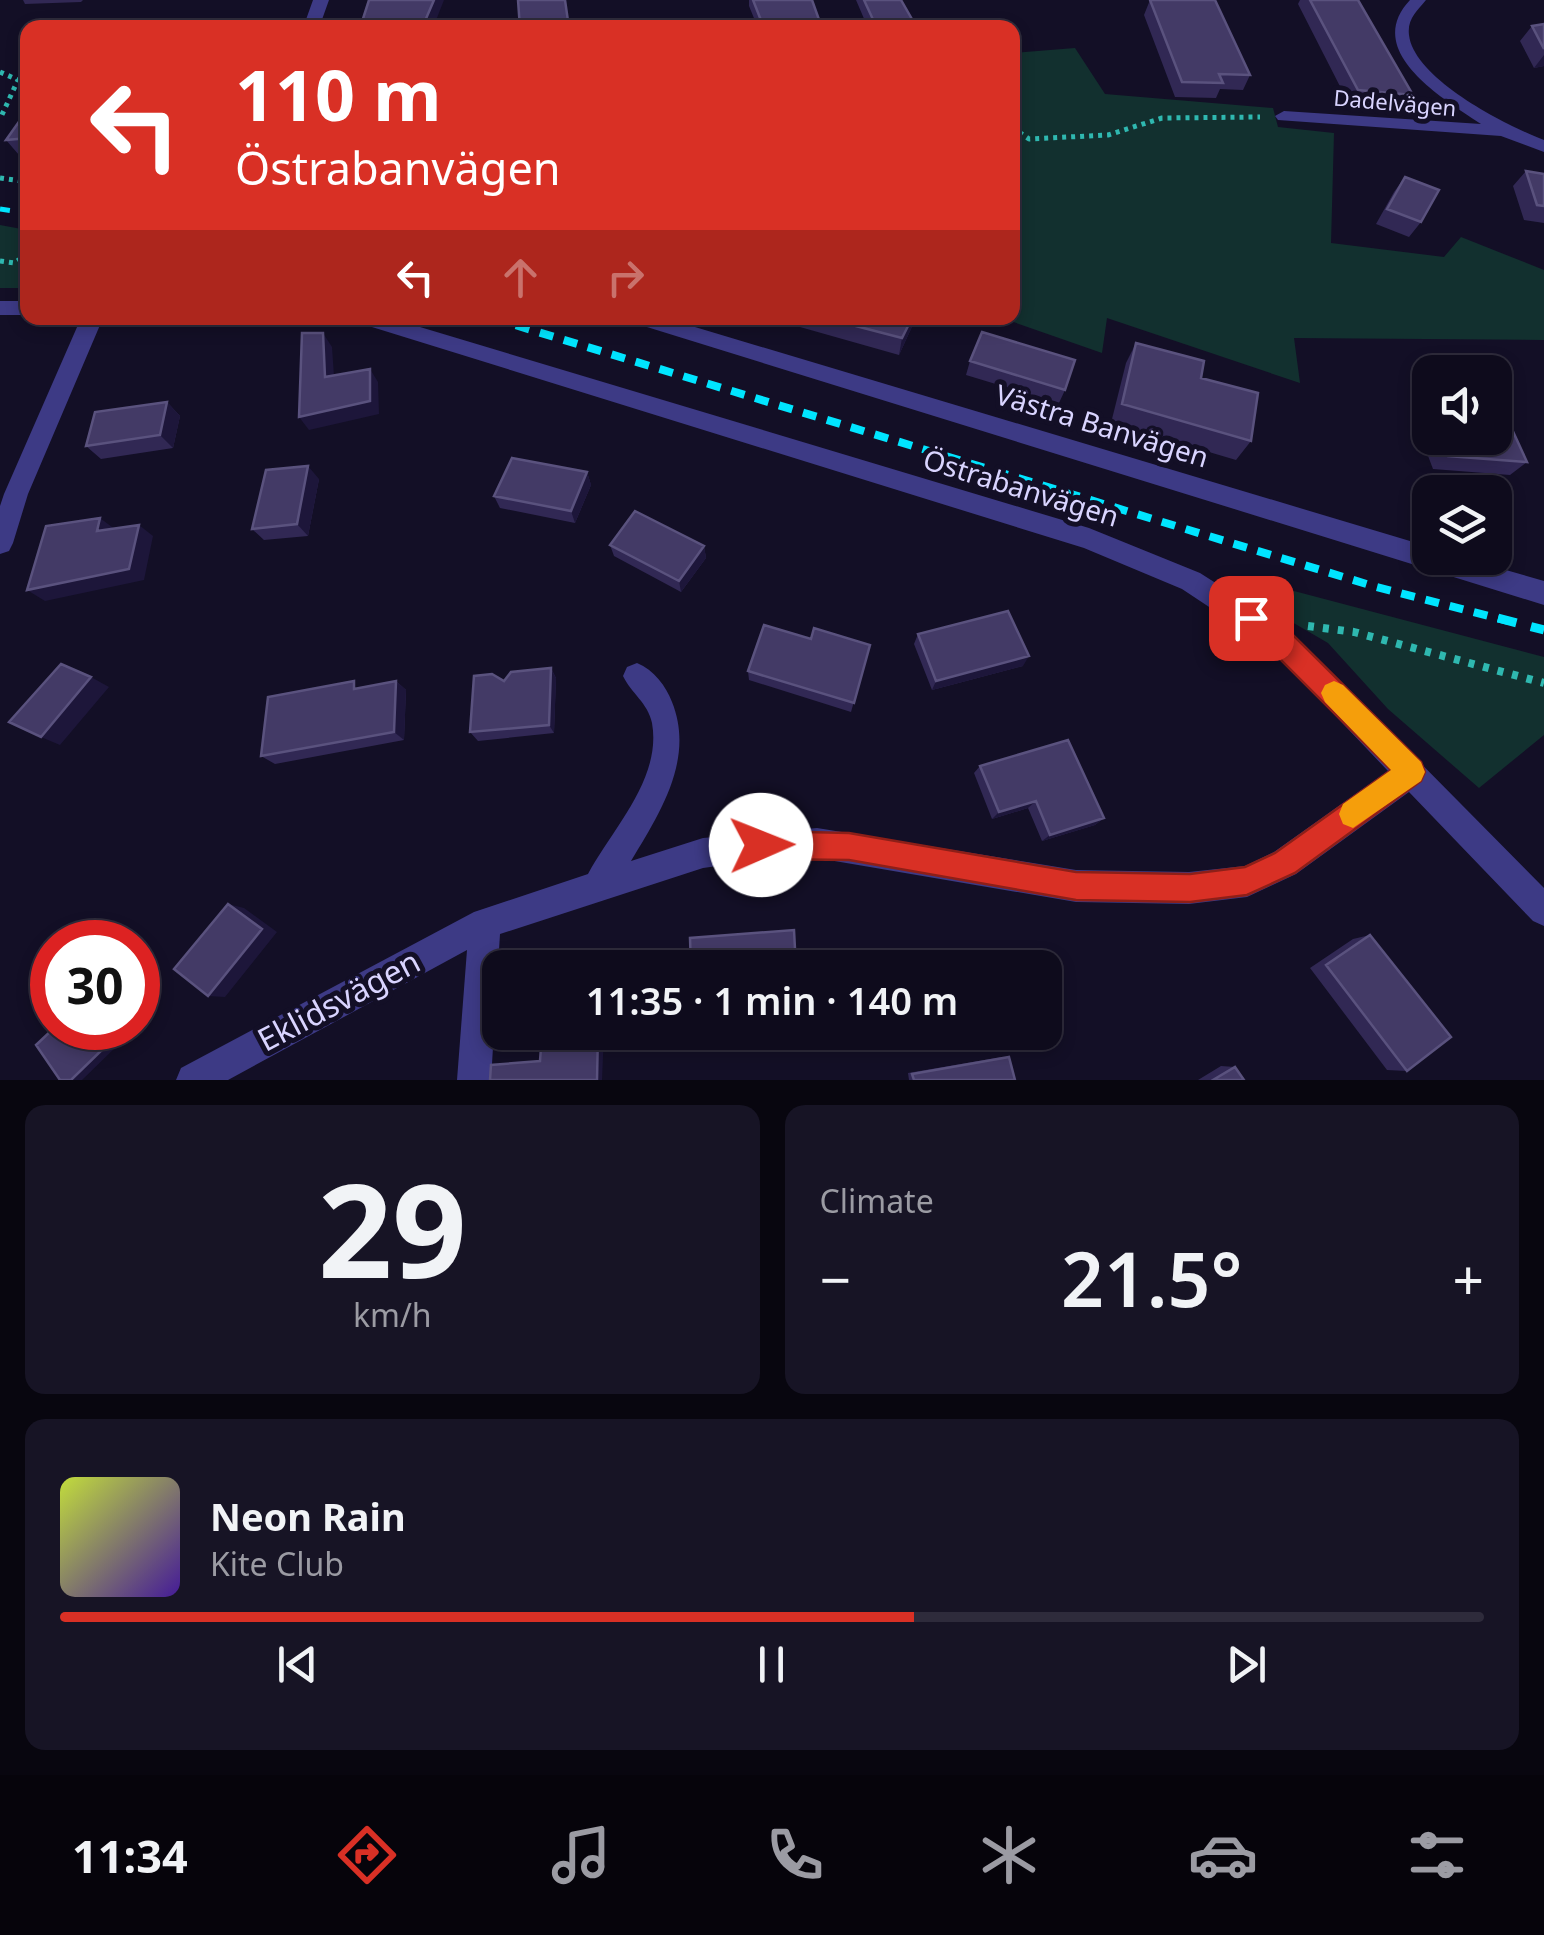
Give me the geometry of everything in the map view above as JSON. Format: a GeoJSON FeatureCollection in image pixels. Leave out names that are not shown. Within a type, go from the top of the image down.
{"type":"FeatureCollection","features":[{"type":"Feature","properties":{"kind":"street","name":"Dadelvägen"},"geometry":{"type":"LineString","coordinates":[[1418,0],[1404,16],[1401,28],[1410,61],[1503,131]]}},
{"type":"Feature","properties":{"kind":"street","name":"Dadelvägen"},"geometry":{"type":"LineString","coordinates":[[1284,116],[1503,131],[1544,146]]}},
{"type":"Feature","properties":{"kind":"street"},"geometry":{"type":"LineString","coordinates":[[0,544],[16,494],[89,325]]}},
{"type":"Feature","properties":{"kind":"street","name":"Östrabanvägen"},"geometry":{"type":"LineString","coordinates":[[389,325],[1120,550],[1191,580],[1280,639],[1544,910]]}},
{"type":"Feature","properties":{"kind":"street","name":"Västra Banvägen"},"geometry":{"type":"LineString","coordinates":[[664,325],[1544,594]]}},
{"type":"Feature","properties":{"kind":"street"},"geometry":{"type":"LineString","coordinates":[[600,884],[622,840],[651,800],[664,765],[666,730],[658,702],[637,676]]}},
{"type":"Feature","properties":{"kind":"street","name":"Eklidsvägen"},"geometry":{"type":"LineString","coordinates":[[193,1080],[485,923],[703,852],[817,844],[1076,886],[1190,888],[1247,881],[1285,863],[1411,772]]}},
{"type":"Feature","properties":{"kind":"street"},"geometry":{"type":"LineString","coordinates":[[474,1080],[485,923]]}},
{"type":"Feature","properties":{"kind":"path"},"geometry":{"type":"LineString","coordinates":[[0,72],[18,80],[0,119]]}},
{"type":"Feature","properties":{"kind":"path"},"geometry":{"type":"LineString","coordinates":[[1020,132],[1030,139],[1108,135],[1162,118],[1284,116]]}},
{"type":"Feature","properties":{"kind":"path"},"geometry":{"type":"LineString","coordinates":[[1280,639],[1306,626],[1354,632],[1544,683]]}},
{"type":"Feature","properties":{"kind":"green space"},"geometry":{"type":"Polygon","coordinates":[[[1075,48],[1105,94],[1273,108],[1278,127],[1334,133],[1331,243],[1444,257],[1461,237],[1544,270],[1544,340],[1294,338],[1300,383],[1107,318],[1102,353],[1020,324],[1020,52],[1075,48]]]}},
{"type":"Feature","properties":{"kind":"green space"},"geometry":{"type":"Polygon","coordinates":[[[0,225],[20,229],[20,288],[0,288],[0,225]]]}},
{"type":"Feature","properties":{"kind":"green space"},"geometry":{"type":"Polygon","coordinates":[[[1294,591],[1544,657],[1544,735],[1479,788],[1388,709],[1328,643],[1254,600],[1294,591]]]}},
{"type":"Feature","properties":{"kind":"building"},"geometry":{"type":"Polygon","coordinates":[[[369,0],[434,0],[425,20],[363,20],[369,0]]]}},
{"type":"Feature","properties":{"kind":"building"},"geometry":{"type":"Polygon","coordinates":[[[518,0],[565,0],[568,20],[519,20],[518,0]]]}},
{"type":"Feature","properties":{"kind":"building"},"geometry":{"type":"Polygon","coordinates":[[[753,0],[812,0],[819,20],[761,20],[753,0]]]}},
{"type":"Feature","properties":{"kind":"building"},"geometry":{"type":"Polygon","coordinates":[[[864,0],[901,0],[912,20],[873,20],[864,0]]]}},
{"type":"Feature","properties":{"kind":"building"},"geometry":{"type":"Polygon","coordinates":[[[1150,0],[1215,0],[1250,75],[1219,74],[1223,83],[1182,82],[1150,0]]]}},
{"type":"Feature","properties":{"kind":"building"},"geometry":{"type":"Polygon","coordinates":[[[1310,0],[1358,0],[1413,95],[1358,90],[1310,0]]]}},
{"type":"Feature","properties":{"kind":"building"},"geometry":{"type":"Polygon","coordinates":[[[1544,24],[1544,49],[1532,26],[1544,24]]]}},
{"type":"Feature","properties":{"kind":"building"},"geometry":{"type":"Polygon","coordinates":[[[20,120],[20,139],[6,140],[20,120]]]}},
{"type":"Feature","properties":{"kind":"building"},"geometry":{"type":"Polygon","coordinates":[[[1526,171],[1544,174],[1544,206],[1537,205],[1526,171]]]}},
{"type":"Feature","properties":{"kind":"building"},"geometry":{"type":"Polygon","coordinates":[[[1405,177],[1439,190],[1421,222],[1387,209],[1405,177]]]}},
{"type":"Feature","properties":{"kind":"building"},"geometry":{"type":"Polygon","coordinates":[[[852,325],[908,325],[902,338],[852,325]]]}},
{"type":"Feature","properties":{"kind":"building"},"geometry":{"type":"Polygon","coordinates":[[[982,332],[1075,360],[1065,390],[970,361],[982,332]]]}},
{"type":"Feature","properties":{"kind":"building"},"geometry":{"type":"Polygon","coordinates":[[[302,333],[323,333],[325,377],[370,369],[370,401],[299,417],[302,333]]]}},
{"type":"Feature","properties":{"kind":"building"},"geometry":{"type":"Polygon","coordinates":[[[1136,343],[1204,361],[1201,378],[1258,393],[1251,441],[1122,404],[1136,343]]]}},
{"type":"Feature","properties":{"kind":"building"},"geometry":{"type":"Polygon","coordinates":[[[167,402],[160,435],[86,446],[95,412],[167,402]]]}},
{"type":"Feature","properties":{"kind":"building"},"geometry":{"type":"Polygon","coordinates":[[[1512,429],[1527,462],[1448,456],[1512,455],[1512,429]]]}},
{"type":"Feature","properties":{"kind":"building"},"geometry":{"type":"Polygon","coordinates":[[[512,458],[587,472],[571,511],[494,496],[512,458]]]}},
{"type":"Feature","properties":{"kind":"building"},"geometry":{"type":"Polygon","coordinates":[[[308,466],[297,524],[252,529],[266,470],[308,466]]]}},
{"type":"Feature","properties":{"kind":"building"},"geometry":{"type":"Polygon","coordinates":[[[635,511],[704,546],[679,581],[610,545],[635,511]]]}},
{"type":"Feature","properties":{"kind":"building"},"geometry":{"type":"Polygon","coordinates":[[[100,518],[97,531],[139,525],[129,569],[27,590],[46,526],[100,518]]]}},
{"type":"Feature","properties":{"kind":"building"},"geometry":{"type":"Polygon","coordinates":[[[1008,611],[1029,656],[936,681],[918,634],[1008,611]]]}},
{"type":"Feature","properties":{"kind":"building"},"geometry":{"type":"Polygon","coordinates":[[[764,625],[811,639],[814,628],[870,645],[854,703],[748,671],[764,625]]]}},
{"type":"Feature","properties":{"kind":"building"},"geometry":{"type":"Polygon","coordinates":[[[61,664],[91,677],[41,737],[9,722],[61,664]]]}},
{"type":"Feature","properties":{"kind":"building"},"geometry":{"type":"Polygon","coordinates":[[[551,668],[549,725],[470,732],[474,676],[492,674],[504,681],[511,672],[551,668]]]}},
{"type":"Feature","properties":{"kind":"building"},"geometry":{"type":"Polygon","coordinates":[[[354,681],[354,689],[396,681],[394,732],[261,756],[268,697],[354,681]]]}},
{"type":"Feature","properties":{"kind":"building"},"geometry":{"type":"Polygon","coordinates":[[[1068,740],[1104,818],[1050,835],[1036,801],[999,812],[980,766],[1068,740]]]}},
{"type":"Feature","properties":{"kind":"building"},"geometry":{"type":"Polygon","coordinates":[[[228,904],[262,929],[208,996],[174,969],[228,904]]]}},
{"type":"Feature","properties":{"kind":"building"},"geometry":{"type":"Polygon","coordinates":[[[794,930],[795,950],[690,950],[690,938],[794,930]]]}},
{"type":"Feature","properties":{"kind":"building"},"geometry":{"type":"Polygon","coordinates":[[[1370,935],[1451,1037],[1407,1071],[1326,965],[1370,935]]]}},
{"type":"Feature","properties":{"kind":"building"},"geometry":{"type":"Polygon","coordinates":[[[39,1050],[102,1050],[71,1080],[60,1080],[39,1050]]]}},
{"type":"Feature","properties":{"kind":"building"},"geometry":{"type":"Polygon","coordinates":[[[541,1050],[598,1050],[597,1080],[490,1080],[491,1065],[540,1061],[541,1050]]]}},
{"type":"Feature","properties":{"kind":"building"},"geometry":{"type":"Polygon","coordinates":[[[1009,1057],[1015,1080],[914,1080],[912,1074],[1009,1057]]]}},
{"type":"Feature","properties":{"kind":"building"},"geometry":{"type":"Polygon","coordinates":[[[1235,1067],[1244,1080],[1213,1080],[1235,1067]]]}},
{"type":"Feature","properties":{"kind":"railway"},"geometry":{"type":"LineString","coordinates":[[0,209],[20,212]]}},
{"type":"Feature","properties":{"kind":"railway"},"geometry":{"type":"LineString","coordinates":[[515,325],[1373,586],[1508,621]]}},
{"type":"Feature","properties":{"kind":"railway"},"geometry":{"type":"LineString","coordinates":[[1498,618],[1544,630]]}},
{"type":"Feature","properties":{"kind":"slow traffic"},"geometry":{"type":"LineString","coordinates":[[1334,693],[1411,772],[1353,814]]}},
{"type":"Feature","properties":{"kind":"route"},"geometry":{"type":"LineString","coordinates":[[761,845],[849,846],[1076,886],[1190,888],[1247,881],[1285,863],[1411,772],[1280,639],[1251,618]]}}]}
